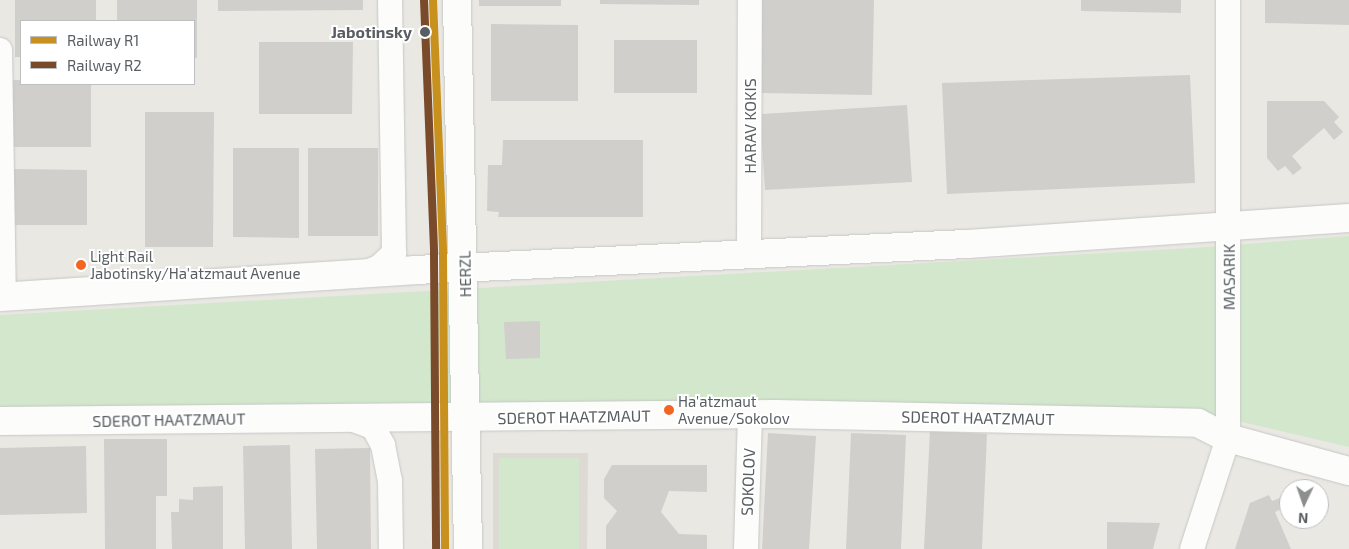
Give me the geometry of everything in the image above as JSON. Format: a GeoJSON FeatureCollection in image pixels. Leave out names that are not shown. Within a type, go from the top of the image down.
{"type":"FeatureCollection","features":[{"type":"Feature","properties":{"kind":"main road","name":"HERZL"},"geometry":{"type":"LineString","coordinates":[[457,0],[464,267],[468,549]]}},
{"type":"Feature","properties":{"kind":"main road"},"geometry":{"type":"LineString","coordinates":[[2,297],[464,267],[749,252],[967,244],[1229,228],[1349,218]]}},
{"type":"Feature","properties":{"kind":"main road","name":"SDEROT HAATZMAUT"},"geometry":{"type":"LineString","coordinates":[[0,422],[348,418],[467,419],[750,414],[1198,423],[1228,438],[1349,472]]}},
{"type":"Feature","properties":{"kind":"street"},"geometry":{"type":"LineString","coordinates":[[364,273],[379,267],[394,253],[390,0]]}},
{"type":"Feature","properties":{"kind":"street","name":"HARAV KOKIS"},"geometry":{"type":"LineString","coordinates":[[749,252],[750,0]]}},
{"type":"Feature","properties":{"kind":"street","name":"MASARIK"},"geometry":{"type":"LineString","coordinates":[[1192,549],[1228,438],[1228,0]]}},
{"type":"Feature","properties":{"kind":"street"},"geometry":{"type":"LineString","coordinates":[[0,50],[2,297]]}},
{"type":"Feature","properties":{"kind":"street","name":"SOKOLOV"},"geometry":{"type":"LineString","coordinates":[[746,549],[750,414]]}},
{"type":"Feature","properties":{"kind":"street"},"geometry":{"type":"LineString","coordinates":[[348,418],[373,427],[384,445],[390,480],[391,549]]}},
{"type":"Feature","properties":{"kind":"shaded area"},"geometry":{"type":"Polygon","coordinates":[[[493,453],[588,453],[587,549],[493,549],[493,453]]]}},
{"type":"Feature","properties":{"kind":"green space"},"geometry":{"type":"Polygon","coordinates":[[[1349,236],[1349,447],[1190,410],[0,408],[0,315],[1193,248],[1349,236]]]}},
{"type":"Feature","properties":{"kind":"green space"},"geometry":{"type":"Polygon","coordinates":[[[499,458],[579,458],[579,549],[499,549],[499,458]]]}},
{"type":"Feature","properties":{"kind":"building"},"geometry":{"type":"Polygon","coordinates":[[[15,0],[96,0],[96,20],[20,20],[20,57],[15,57],[15,0]]]}},
{"type":"Feature","properties":{"kind":"building"},"geometry":{"type":"Polygon","coordinates":[[[117,0],[197,0],[197,58],[195,58],[195,20],[117,20],[117,0]]]}},
{"type":"Feature","properties":{"kind":"building"},"geometry":{"type":"Polygon","coordinates":[[[218,0],[363,0],[363,10],[218,11],[218,0]]]}},
{"type":"Feature","properties":{"kind":"building"},"geometry":{"type":"Polygon","coordinates":[[[479,0],[561,0],[561,6],[479,6],[479,0]]]}},
{"type":"Feature","properties":{"kind":"building"},"geometry":{"type":"Polygon","coordinates":[[[600,0],[699,0],[699,5],[600,4],[600,0]]]}},
{"type":"Feature","properties":{"kind":"building"},"geometry":{"type":"Polygon","coordinates":[[[760,0],[874,0],[872,95],[758,93],[760,0]]]}},
{"type":"Feature","properties":{"kind":"building"},"geometry":{"type":"Polygon","coordinates":[[[1081,0],[1181,0],[1181,13],[1081,11],[1081,0]]]}},
{"type":"Feature","properties":{"kind":"building"},"geometry":{"type":"Polygon","coordinates":[[[1265,0],[1349,0],[1349,25],[1265,23],[1265,0]]]}},
{"type":"Feature","properties":{"kind":"building"},"geometry":{"type":"Polygon","coordinates":[[[491,24],[578,25],[578,101],[491,101],[491,24]]]}},
{"type":"Feature","properties":{"kind":"building"},"geometry":{"type":"Polygon","coordinates":[[[614,40],[697,40],[697,93],[614,93],[614,40]]]}},
{"type":"Feature","properties":{"kind":"building"},"geometry":{"type":"Polygon","coordinates":[[[259,42],[353,42],[352,114],[259,114],[259,42]]]}},
{"type":"Feature","properties":{"kind":"building"},"geometry":{"type":"Polygon","coordinates":[[[1190,75],[1195,183],[947,194],[942,83],[1190,75]]]}},
{"type":"Feature","properties":{"kind":"building"},"geometry":{"type":"Polygon","coordinates":[[[11,80],[20,80],[20,85],[91,85],[91,147],[11,147],[11,80]]]}},
{"type":"Feature","properties":{"kind":"building"},"geometry":{"type":"Polygon","coordinates":[[[1267,101],[1324,101],[1339,117],[1334,122],[1343,132],[1334,140],[1324,128],[1292,156],[1302,168],[1293,175],[1285,166],[1278,171],[1267,158],[1267,101]]]}},
{"type":"Feature","properties":{"kind":"building"},"geometry":{"type":"Polygon","coordinates":[[[907,105],[912,182],[765,190],[760,114],[907,105]]]}},
{"type":"Feature","properties":{"kind":"building"},"geometry":{"type":"Polygon","coordinates":[[[145,112],[214,112],[213,247],[145,247],[145,112]]]}},
{"type":"Feature","properties":{"kind":"building"},"geometry":{"type":"Polygon","coordinates":[[[503,140],[643,140],[643,217],[498,217],[499,212],[487,211],[488,165],[502,165],[503,140]]]}},
{"type":"Feature","properties":{"kind":"building"},"geometry":{"type":"Polygon","coordinates":[[[233,148],[299,148],[299,238],[233,237],[233,148]]]}},
{"type":"Feature","properties":{"kind":"building"},"geometry":{"type":"Polygon","coordinates":[[[308,148],[378,148],[378,236],[308,236],[308,148]]]}},
{"type":"Feature","properties":{"kind":"building"},"geometry":{"type":"Polygon","coordinates":[[[14,169],[87,170],[87,225],[14,225],[14,169]]]}},
{"type":"Feature","properties":{"kind":"building"},"geometry":{"type":"Polygon","coordinates":[[[540,321],[540,358],[506,359],[504,322],[540,321]]]}},
{"type":"Feature","properties":{"kind":"building"},"geometry":{"type":"Polygon","coordinates":[[[930,431],[987,434],[982,549],[924,549],[930,431]]]}},
{"type":"Feature","properties":{"kind":"building"},"geometry":{"type":"Polygon","coordinates":[[[768,433],[816,436],[809,549],[762,549],[768,433]]]}},
{"type":"Feature","properties":{"kind":"building"},"geometry":{"type":"Polygon","coordinates":[[[851,433],[906,435],[901,549],[846,549],[851,433]]]}},
{"type":"Feature","properties":{"kind":"building"},"geometry":{"type":"Polygon","coordinates":[[[104,439],[167,439],[167,496],[156,496],[156,549],[105,549],[104,439]]]}},
{"type":"Feature","properties":{"kind":"building"},"geometry":{"type":"Polygon","coordinates":[[[290,445],[292,549],[245,549],[243,446],[290,445]]]}},
{"type":"Feature","properties":{"kind":"building"},"geometry":{"type":"Polygon","coordinates":[[[86,446],[87,513],[0,515],[0,448],[86,446]]]}},
{"type":"Feature","properties":{"kind":"building"},"geometry":{"type":"Polygon","coordinates":[[[370,448],[371,549],[317,549],[315,449],[370,448]]]}},
{"type":"Feature","properties":{"kind":"building"},"geometry":{"type":"Polygon","coordinates":[[[612,465],[707,465],[707,492],[669,491],[661,512],[679,534],[707,535],[707,549],[606,549],[606,526],[617,511],[604,498],[604,479],[612,465]]]}},
{"type":"Feature","properties":{"kind":"building"},"geometry":{"type":"Polygon","coordinates":[[[223,486],[223,549],[172,549],[171,512],[179,512],[179,499],[193,500],[193,487],[223,486]]]}},
{"type":"Feature","properties":{"kind":"building"},"geometry":{"type":"Polygon","coordinates":[[[1269,495],[1272,501],[1279,498],[1279,510],[1275,512],[1279,521],[1279,529],[1282,529],[1291,549],[1235,549],[1250,503],[1269,495]]]}},
{"type":"Feature","properties":{"kind":"building"},"geometry":{"type":"Polygon","coordinates":[[[1107,522],[1160,523],[1153,549],[1107,549],[1107,522]]]}},
{"type":"Feature","properties":{"kind":"rail line","name":"R2"},"geometry":{"type":"LineString","coordinates":[[424,0],[434,253],[436,549]]}},
{"type":"Feature","properties":{"kind":"rail line","name":"R1"},"geometry":{"type":"LineString","coordinates":[[433,0],[443,253],[445,549]]}},
{"type":"Feature","properties":{"kind":"place","name":"Jabotinsky"},"geometry":{"type":"Point","coordinates":[425,32]}},
{"type":"Feature","properties":{"kind":"place","name":"Light Rail Jabotinsky/Ha'atzmaut Avenue"},"geometry":{"type":"Point","coordinates":[81,265]}},
{"type":"Feature","properties":{"kind":"place","name":"Ha'atzmaut Avenue/Sokolov"},"geometry":{"type":"Point","coordinates":[669,410]}}]}
